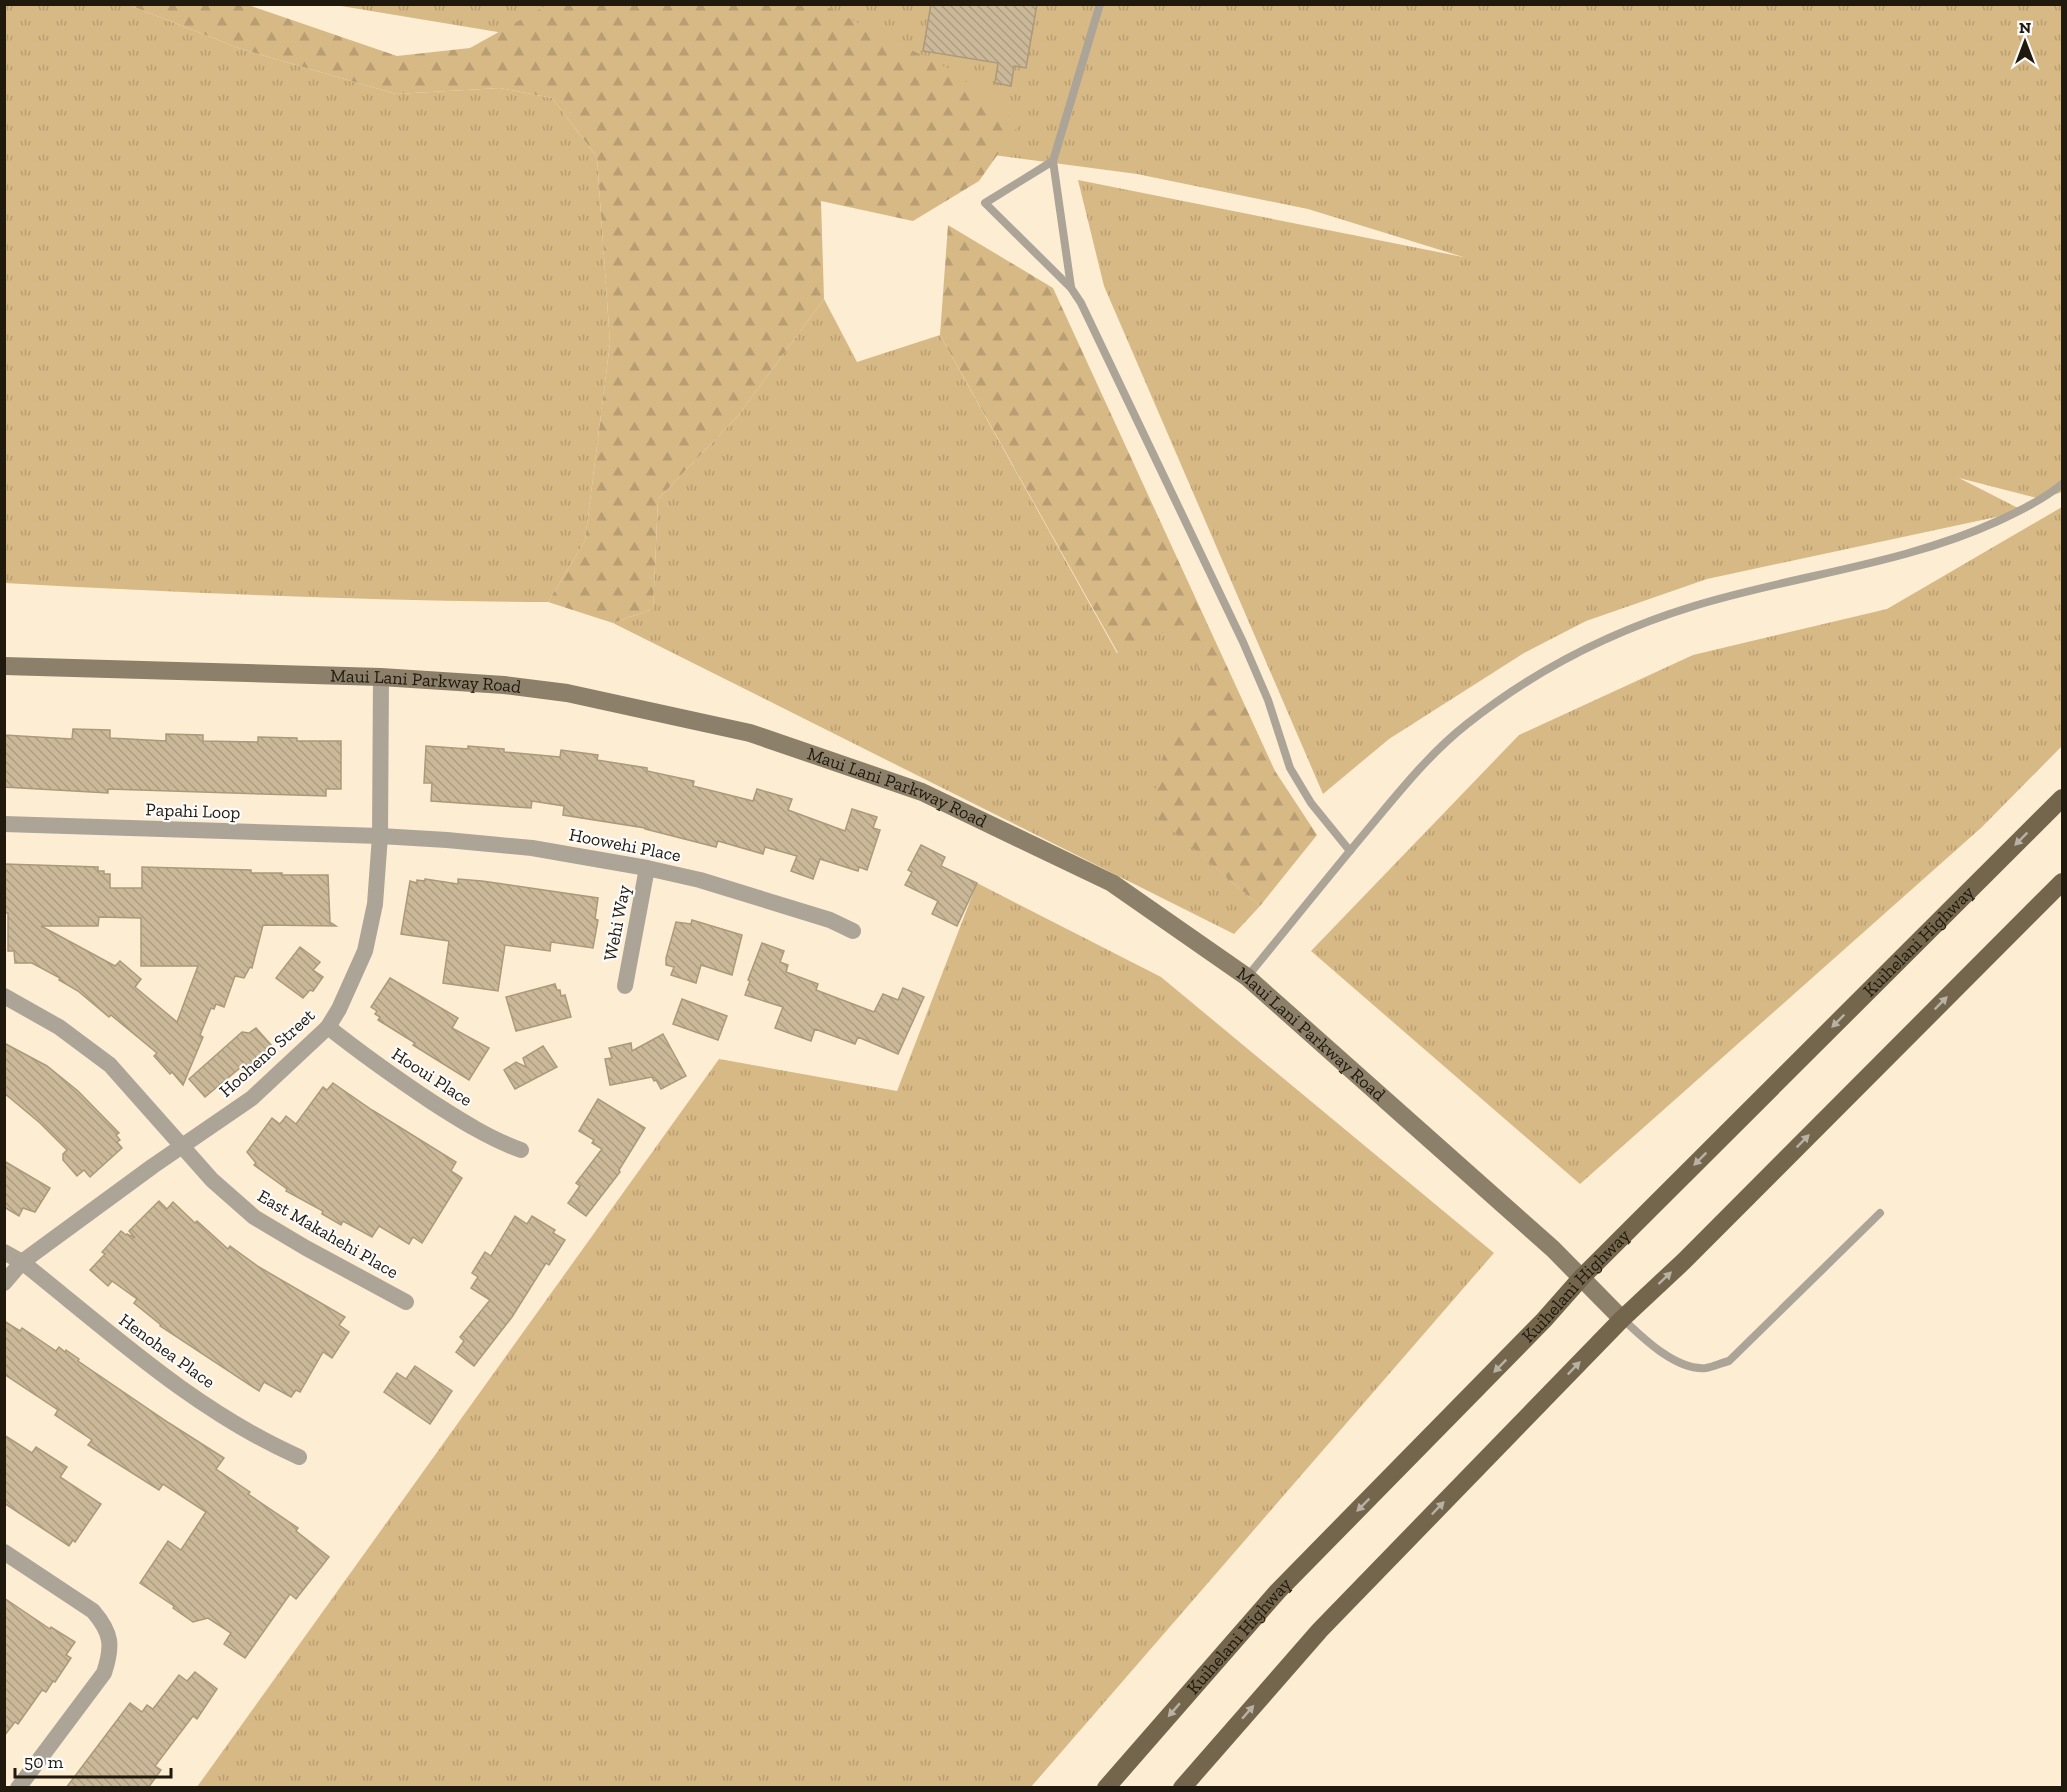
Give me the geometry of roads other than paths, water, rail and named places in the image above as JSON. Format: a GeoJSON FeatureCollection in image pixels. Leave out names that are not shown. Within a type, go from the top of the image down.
{"type":"FeatureCollection","features":[{"type":"Feature","properties":{"kind":"main road","name":"Maui Lani Parkway Road"},"geometry":{"type":"LineString","coordinates":[[4,666],[36,669],[381,677],[504,685],[567,693],[750,734],[922,792],[1112,884],[1246,977],[1444,1150],[1582,1277],[1622,1318]]}},
{"type":"Feature","properties":{"kind":"main road","name":"Kuihelani Highway"},"geometry":{"type":"LineString","coordinates":[[1106,1788],[1278,1591],[1544,1320],[1582,1277],[2062,798]]}},
{"type":"Feature","properties":{"kind":"main road"},"geometry":{"type":"LineString","coordinates":[[1182,1788],[1320,1629],[1622,1318],[1684,1261],[2062,882]]}},
{"type":"Feature","properties":{"kind":"street","name":"Hooheno Street"},"geometry":{"type":"LineString","coordinates":[[4,1283],[22,1263],[109,1197],[252,1098],[328,1027],[343,1002],[364,951],[375,904],[380,836],[381,677]]}},
{"type":"Feature","properties":{"kind":"street","name":"Papahi Loop"},"geometry":{"type":"LineString","coordinates":[[4,824],[380,836]]}},
{"type":"Feature","properties":{"kind":"street","name":"Hoowehi Place"},"geometry":{"type":"LineString","coordinates":[[380,836],[567,852],[647,868],[700,880],[770,901],[830,920],[853,931]]}},
{"type":"Feature","properties":{"kind":"street","name":"Wehi Way"},"geometry":{"type":"LineString","coordinates":[[626,986],[647,868]]}},
{"type":"Feature","properties":{"kind":"street","name":"East Makahehi Place"},"geometry":{"type":"LineString","coordinates":[[4,996],[59,1027],[110,1065],[212,1180],[254,1217],[406,1302]]}},
{"type":"Feature","properties":{"kind":"street","name":"Hooui Place"},"geometry":{"type":"LineString","coordinates":[[328,1027],[376,1065],[449,1113],[502,1143],[521,1150]]}},
{"type":"Feature","properties":{"kind":"street"},"geometry":{"type":"LineString","coordinates":[[4,1252],[22,1263]]}},
{"type":"Feature","properties":{"kind":"street","name":"Henohea Place"},"geometry":{"type":"LineString","coordinates":[[22,1263],[170,1381],[269,1444],[299,1457]]}},
{"type":"Feature","properties":{"kind":"street"},"geometry":{"type":"LineString","coordinates":[[4,1552],[93,1611],[104,1624],[110,1640],[109,1657],[104,1673],[18,1788]]}},
{"type":"Feature","properties":{"kind":"lane"},"geometry":{"type":"LineString","coordinates":[[1071,288],[1053,161],[1100,4]]}},
{"type":"Feature","properties":{"kind":"lane"},"geometry":{"type":"LineString","coordinates":[[1053,161],[985,203],[1071,288],[1089,318],[1243,642],[1268,700],[1290,768],[1311,803],[1350,851]]}},
{"type":"Feature","properties":{"kind":"lane"},"geometry":{"type":"LineString","coordinates":[[1246,977],[1417,771],[1467,724],[1527,682],[1582,649],[1644,622],[1696,605],[1925,549],[1972,533],[2016,513],[2062,484]]}},
{"type":"Feature","properties":{"kind":"lane"},"geometry":{"type":"LineString","coordinates":[[1622,1318],[1658,1351],[1688,1365],[1705,1368],[1729,1361],[1880,1213]]}}]}
